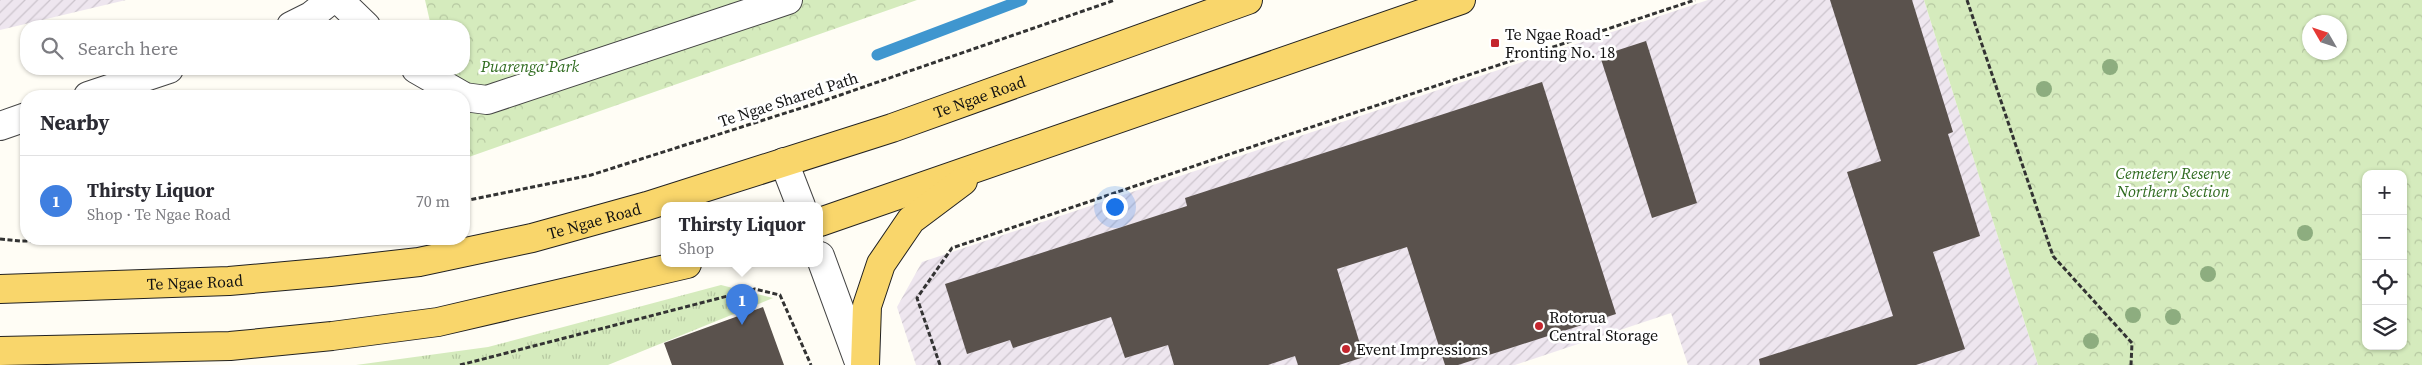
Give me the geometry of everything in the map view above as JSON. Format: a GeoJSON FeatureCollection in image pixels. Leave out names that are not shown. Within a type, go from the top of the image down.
{"type":"FeatureCollection","features":[{"type":"Feature","properties":{"kind":"main road","name":"Te Ngae Road"},"geometry":{"type":"LineString","coordinates":[[0,289],[229,281],[419,262],[532,238],[647,206],[892,128],[1248,0]]}},
{"type":"Feature","properties":{"kind":"main road"},"geometry":{"type":"LineString","coordinates":[[823,221],[1461,0]]}},
{"type":"Feature","properties":{"kind":"main road"},"geometry":{"type":"LineString","coordinates":[[865,365],[867,306],[882,264],[911,220],[983,167]]}},
{"type":"Feature","properties":{"kind":"main road"},"geometry":{"type":"LineString","coordinates":[[0,351],[230,346],[332,336],[438,322],[674,267]]}},
{"type":"Feature","properties":{"kind":"street"},"geometry":{"type":"LineString","coordinates":[[302,20],[331,0]]}},
{"type":"Feature","properties":{"kind":"street"},"geometry":{"type":"LineString","coordinates":[[340,0],[360,20]]}},
{"type":"Feature","properties":{"kind":"street"},"geometry":{"type":"LineString","coordinates":[[470,97],[487,100],[788,0]]}},
{"type":"Feature","properties":{"kind":"street"},"geometry":{"type":"LineString","coordinates":[[106,90],[151,75]]}},
{"type":"Feature","properties":{"kind":"street"},"geometry":{"type":"LineString","coordinates":[[426,75],[453,90]]}},
{"type":"Feature","properties":{"kind":"street"},"geometry":{"type":"LineString","coordinates":[[0,126],[20,119]]}},
{"type":"Feature","properties":{"kind":"street"},"geometry":{"type":"LineString","coordinates":[[784,162],[799,202]]}},
{"type":"Feature","properties":{"kind":"street"},"geometry":{"type":"LineString","coordinates":[[823,264],[860,365]]}},
{"type":"Feature","properties":{"kind":"path","name":"Te Ngae Shared Path"},"geometry":{"type":"LineString","coordinates":[[470,200],[591,176],[820,102],[1114,0]]}},
{"type":"Feature","properties":{"kind":"path"},"geometry":{"type":"LineString","coordinates":[[940,365],[917,298],[952,248],[1695,0]]}},
{"type":"Feature","properties":{"kind":"path"},"geometry":{"type":"LineString","coordinates":[[1967,0],[2053,256],[2132,343],[2131,365]]}},
{"type":"Feature","properties":{"kind":"path"},"geometry":{"type":"LineString","coordinates":[[0,239],[20,241]]}},
{"type":"Feature","properties":{"kind":"path"},"geometry":{"type":"LineString","coordinates":[[460,365],[755,290],[780,294],[811,365]]}},
{"type":"Feature","properties":{"kind":"shaded area"},"geometry":{"type":"Polygon","coordinates":[[[0,0],[126,0],[42,20],[20,20],[20,25],[0,30],[0,0]]]}},
{"type":"Feature","properties":{"kind":"shaded area"},"geometry":{"type":"Polygon","coordinates":[[[1708,0],[1924,0],[2038,365],[1688,365],[1671,313],[1515,365],[916,365],[897,307],[922,262],[1708,0]]]}},
{"type":"Feature","properties":{"kind":"green space","name":"Puarenga Park"},"geometry":{"type":"Polygon","coordinates":[[[425,0],[917,0],[470,157],[470,90],[459,90],[448,75],[470,75],[470,20],[430,20],[425,0]]]}},
{"type":"Feature","properties":{"kind":"green space","name":"Cemetery Reserve Northern Section"},"geometry":{"type":"Polygon","coordinates":[[[1924,0],[2422,0],[2422,365],[2038,365],[1924,0]]]}},
{"type":"Feature","properties":{"kind":"green space"},"geometry":{"type":"Polygon","coordinates":[[[721,285],[773,298],[608,365],[356,365],[488,347],[721,285]]]}},
{"type":"Feature","properties":{"kind":"building"},"geometry":{"type":"Polygon","coordinates":[[[1830,0],[1912,0],[1953,132],[1948,134],[1980,236],[1933,252],[1965,349],[1916,365],[1760,365],[1759,359],[1893,316],[1847,172],[1881,161],[1830,0]]]}},
{"type":"Feature","properties":{"kind":"building"},"geometry":{"type":"Polygon","coordinates":[[[1646,41],[1697,203],[1652,218],[1600,56],[1646,41]]]}},
{"type":"Feature","properties":{"kind":"building"},"geometry":{"type":"Polygon","coordinates":[[[1542,82],[1616,314],[1458,365],[1445,365],[1407,247],[1337,269],[1364,357],[1339,365],[1298,365],[1295,356],[1268,365],[1174,365],[1168,345],[1125,358],[1111,317],[1013,348],[1010,340],[967,354],[945,284],[1187,206],[1185,198],[1542,82]]]}},
{"type":"Feature","properties":{"kind":"building"},"geometry":{"type":"Polygon","coordinates":[[[763,307],[784,365],[672,365],[664,343],[763,307]]]}},
{"type":"Feature","properties":{"kind":"waterway"},"geometry":{"type":"LineString","coordinates":[[877,55],[1022,0]]}},
{"type":"Feature","properties":{"kind":"place","name":"Te Ngae Road - Fronting No. 18"},"geometry":{"type":"Point","coordinates":[1495,43]}},
{"type":"Feature","properties":{"kind":"place","name":"Thirsty Liquor"},"geometry":{"type":"Point","coordinates":[742,325]}},
{"type":"Feature","properties":{"kind":"place","name":"Rotorua Central Storage"},"geometry":{"type":"Point","coordinates":[1539,326]}},
{"type":"Feature","properties":{"kind":"place","name":"Event Impressions"},"geometry":{"type":"Point","coordinates":[1346,349]}}]}
